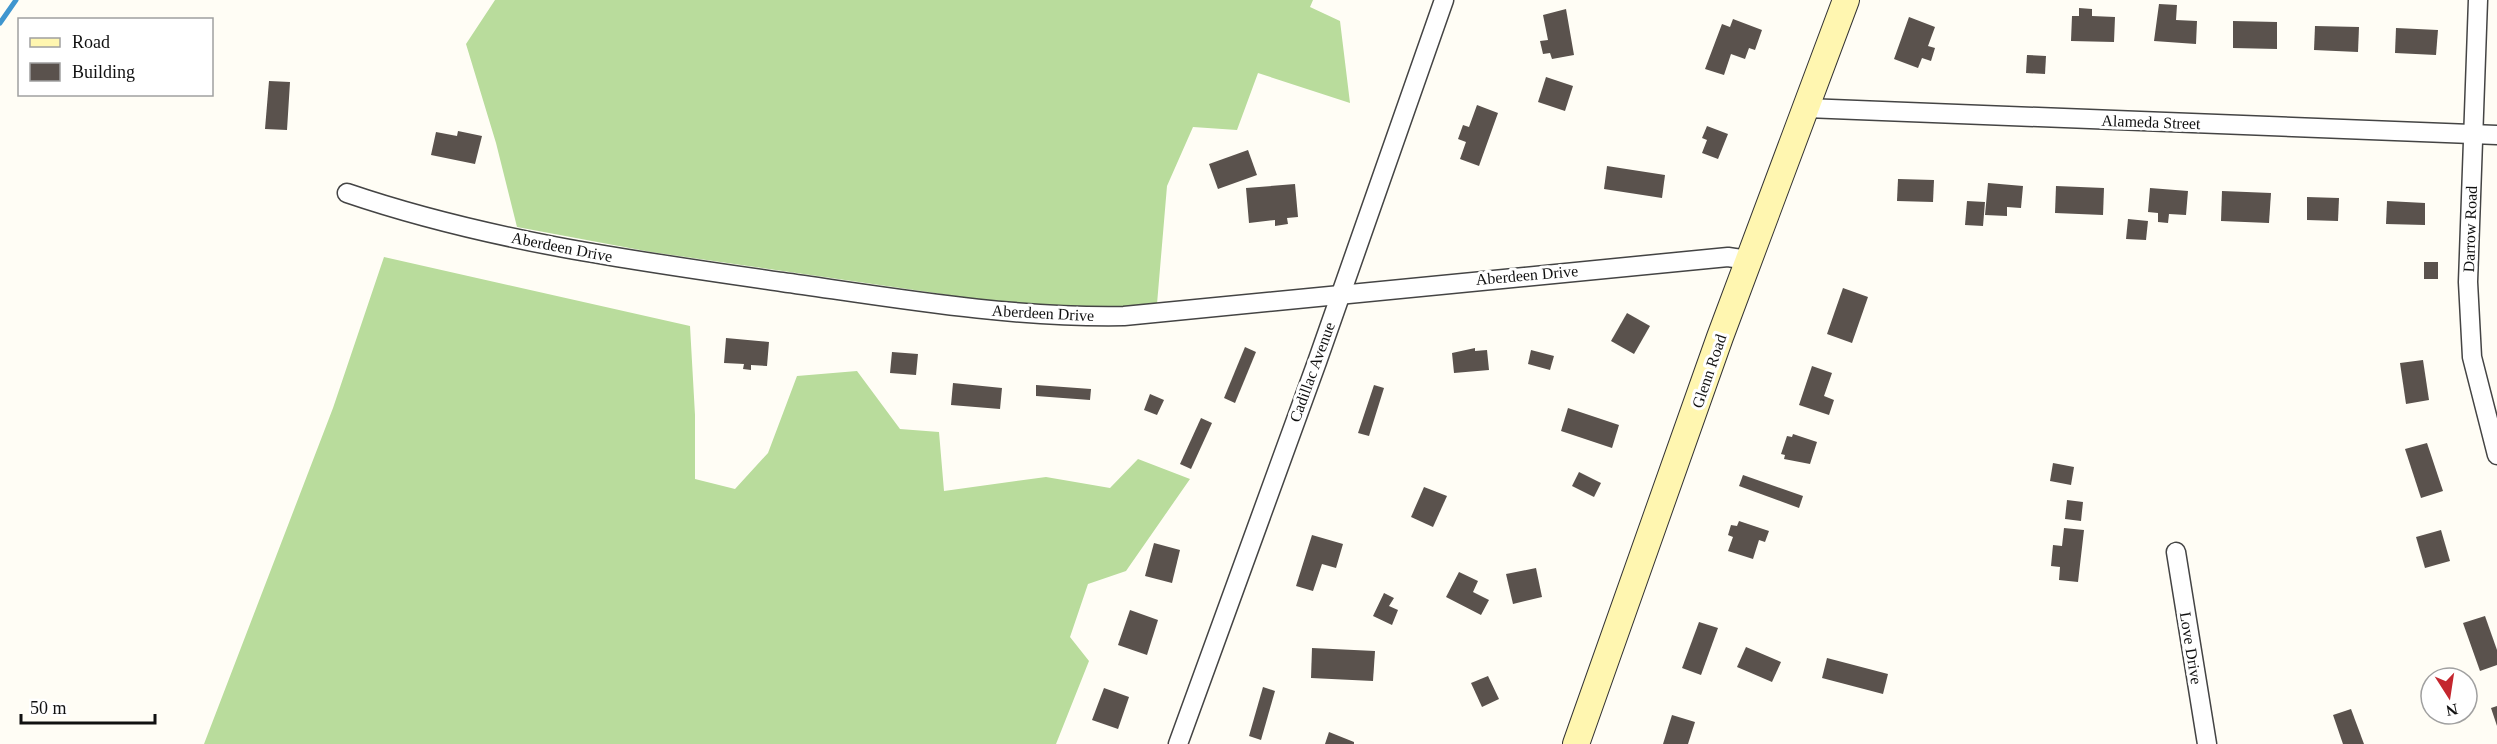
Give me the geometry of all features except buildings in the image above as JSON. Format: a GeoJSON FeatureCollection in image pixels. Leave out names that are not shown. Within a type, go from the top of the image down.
{"type":"FeatureCollection","features":[{"type":"Feature","properties":{"kind":"street","name":"Cadillac Avenue"},"geometry":{"type":"LineString","coordinates":[[1178,744],[1444,0]]}},
{"type":"Feature","properties":{"kind":"street","name":"Glenn Road"},"geometry":{"type":"LineString","coordinates":[[1576,744],[1748,260],[1846,0]]}},
{"type":"Feature","properties":{"kind":"street","name":"Darrow Road"},"geometry":{"type":"LineString","coordinates":[[2478,0],[2468,282],[2472,357],[2482,407],[2497,455]]}},
{"type":"Feature","properties":{"kind":"street","name":"Alameda Street"},"geometry":{"type":"LineString","coordinates":[[1806,108],[2497,135]]}},
{"type":"Feature","properties":{"kind":"street","name":"Aberdeen Drive"},"geometry":{"type":"LineString","coordinates":[[347,193],[403,212],[529,242],[651,264],[975,310],[1073,317],[1124,316],[1728,257],[1748,260]]}},
{"type":"Feature","properties":{"kind":"street","name":"Love Drive"},"geometry":{"type":"LineString","coordinates":[[2176,552],[2207,744]]}},
{"type":"Feature","properties":{"kind":"green space"},"geometry":{"type":"Polygon","coordinates":[[[495,0],[1313,0],[1310,7],[1340,21],[1350,103],[1258,73],[1237,130],[1193,127],[1167,186],[1157,304],[1123,307],[1025,306],[651,252],[517,227],[496,143],[466,44],[495,0]]]}},
{"type":"Feature","properties":{"kind":"green space"},"geometry":{"type":"Polygon","coordinates":[[[384,257],[690,326],[695,415],[695,479],[735,489],[768,453],[797,376],[857,371],[900,429],[939,432],[944,491],[1046,477],[1110,488],[1138,459],[1190,479],[1126,571],[1088,584],[1070,637],[1089,661],[1056,744],[204,744],[333,408],[384,257]]]}},
{"type":"Feature","properties":{"kind":"waterway"},"geometry":{"type":"LineString","coordinates":[[0,23],[16,0]]}}]}
